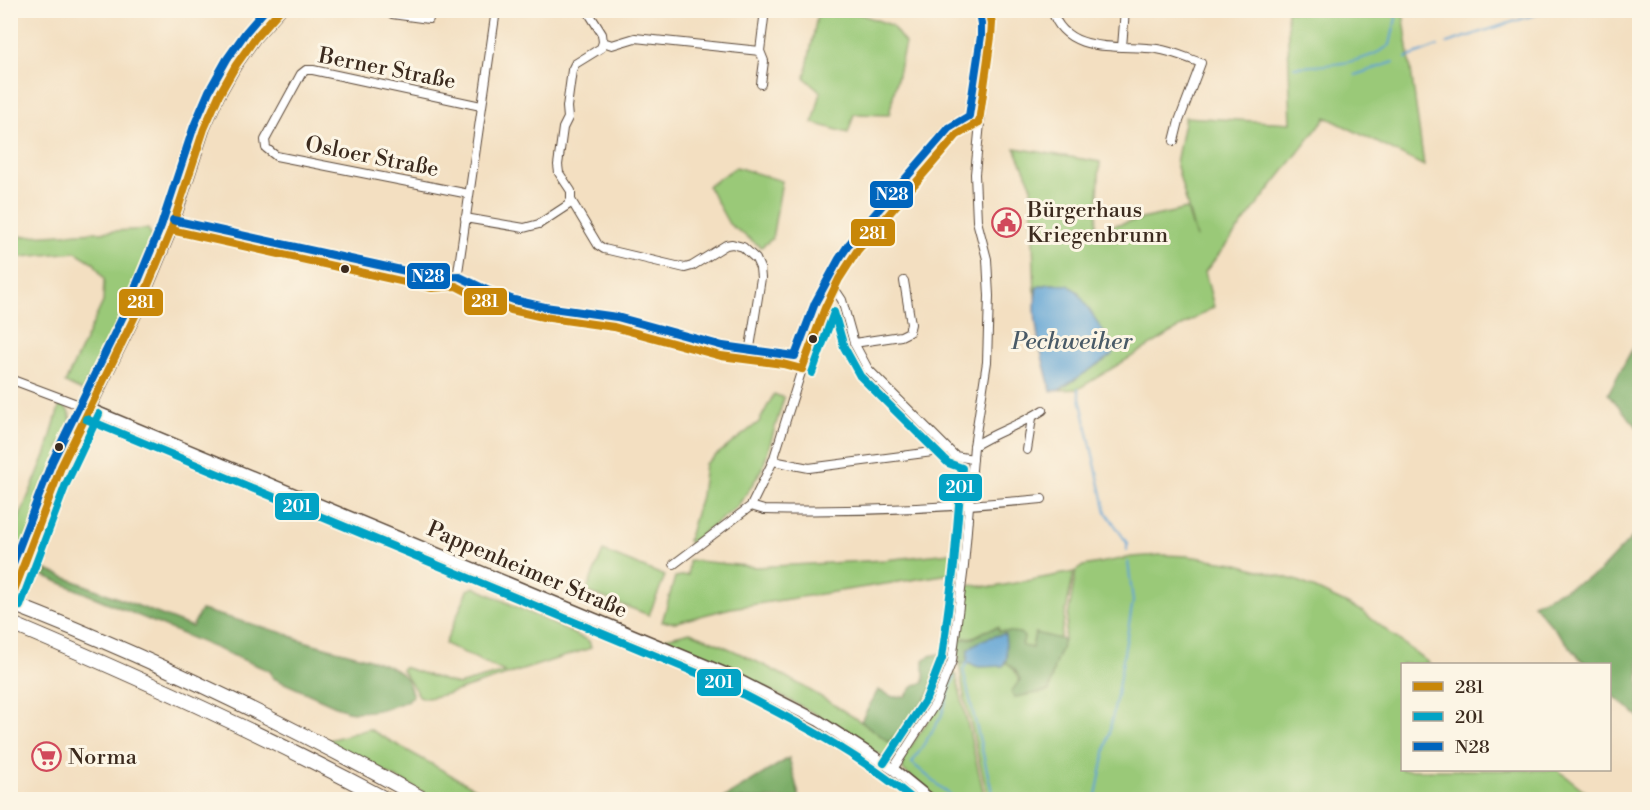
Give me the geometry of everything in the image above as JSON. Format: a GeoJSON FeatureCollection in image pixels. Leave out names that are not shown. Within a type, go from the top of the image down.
{"type":"FeatureCollection","features":[{"type":"Feature","properties":{"kind":"highway"},"geometry":{"type":"LineString","coordinates":[[13,603],[230,699],[304,735],[425,800]]}},
{"type":"Feature","properties":{"kind":"highway"},"geometry":{"type":"LineString","coordinates":[[10,623],[148,682],[279,744],[387,800]]}},
{"type":"Feature","properties":{"kind":"street"},"geometry":{"type":"LineString","coordinates":[[13,603],[48,499],[68,451],[135,314],[171,230],[204,129],[219,95],[249,47],[280,10]]}},
{"type":"Feature","properties":{"kind":"street"},"geometry":{"type":"LineString","coordinates":[[456,286],[496,10]]}},
{"type":"Feature","properties":{"kind":"street"},"geometry":{"type":"LineString","coordinates":[[587,10],[602,34],[603,42],[601,48],[575,64],[572,70],[567,107],[568,118],[563,128],[558,165],[559,173],[571,190],[571,200],[598,245],[604,249],[685,268],[726,245],[735,244],[753,255],[761,273],[748,360]]}},
{"type":"Feature","properties":{"kind":"street"},"geometry":{"type":"LineString","coordinates":[[761,84],[764,61],[760,51],[765,10]]}},
{"type":"Feature","properties":{"kind":"street"},"geometry":{"type":"LineString","coordinates":[[892,769],[935,704],[952,661],[964,566],[974,446],[987,362],[987,258],[976,221],[975,196],[979,122],[991,37],[989,10]]}},
{"type":"Feature","properties":{"kind":"street"},"geometry":{"type":"LineString","coordinates":[[1053,10],[1055,21],[1079,42],[1158,49],[1201,63],[1179,121],[1174,141]]}},
{"type":"Feature","properties":{"kind":"street"},"geometry":{"type":"LineString","coordinates":[[1122,47],[1125,10]]}},
{"type":"Feature","properties":{"kind":"street"},"geometry":{"type":"LineString","coordinates":[[392,14],[405,13],[429,19]]}},
{"type":"Feature","properties":{"kind":"street"},"geometry":{"type":"LineString","coordinates":[[603,42],[612,45],[635,38],[760,51]]}},
{"type":"Feature","properties":{"kind":"street","name":"Berner Straße"},"geometry":{"type":"LineString","coordinates":[[269,151],[265,145],[266,137],[301,74],[306,70],[481,106]]}},
{"type":"Feature","properties":{"kind":"street"},"geometry":{"type":"LineString","coordinates":[[674,564],[751,506],[773,461],[801,369],[834,288],[857,251],[957,135],[979,122]]}},
{"type":"Feature","properties":{"kind":"street","name":"Osloer Straße"},"geometry":{"type":"LineString","coordinates":[[269,151],[276,156],[469,194]]}},
{"type":"Feature","properties":{"kind":"street"},"geometry":{"type":"LineString","coordinates":[[465,218],[524,228],[532,227],[568,205],[571,200]]}},
{"type":"Feature","properties":{"kind":"street"},"geometry":{"type":"LineString","coordinates":[[171,230],[432,288],[456,286],[512,310],[543,317],[614,327],[692,350],[783,364],[801,369]]}},
{"type":"Feature","properties":{"kind":"street"},"geometry":{"type":"LineString","coordinates":[[854,343],[902,336],[909,332],[911,324],[904,281]]}},
{"type":"Feature","properties":{"kind":"street"},"geometry":{"type":"LineString","coordinates":[[834,288],[844,305],[861,360],[874,378],[948,450],[956,456],[973,459]]}},
{"type":"Feature","properties":{"kind":"street"},"geometry":{"type":"LineString","coordinates":[[10,379],[90,409]]}},
{"type":"Feature","properties":{"kind":"street","name":"Pappenheimer Straße"},"geometry":{"type":"LineString","coordinates":[[90,409],[725,673],[836,731],[892,769],[931,800]]}},
{"type":"Feature","properties":{"kind":"street"},"geometry":{"type":"LineString","coordinates":[[974,446],[1032,418],[1043,410]]}},
{"type":"Feature","properties":{"kind":"street"},"geometry":{"type":"LineString","coordinates":[[1027,450],[1032,418]]}},
{"type":"Feature","properties":{"kind":"street"},"geometry":{"type":"LineString","coordinates":[[773,461],[809,468],[948,450]]}},
{"type":"Feature","properties":{"kind":"street"},"geometry":{"type":"LineString","coordinates":[[751,506],[764,510],[792,511],[969,506],[1042,499]]}},
{"type":"Feature","properties":{"kind":"green space"},"geometry":{"type":"Polygon","coordinates":[[[818,11],[851,11],[891,25],[905,43],[889,115],[854,114],[848,133],[813,123],[821,92],[805,78],[818,11]]]}},
{"type":"Feature","properties":{"kind":"green space"},"geometry":{"type":"Polygon","coordinates":[[[1287,11],[1403,11],[1424,166],[1326,117],[1205,272],[1214,307],[1078,389],[1059,390],[1111,356],[1078,292],[1068,285],[1049,284],[1037,287],[1035,297],[1031,185],[1015,148],[1100,162],[1096,229],[1187,209],[1196,238],[1176,163],[1185,117],[1291,123],[1287,11]]]}},
{"type":"Feature","properties":{"kind":"green space"},"geometry":{"type":"Polygon","coordinates":[[[736,167],[782,181],[772,239],[761,247],[729,224],[708,186],[736,167]]]}},
{"type":"Feature","properties":{"kind":"green space"},"geometry":{"type":"Polygon","coordinates":[[[148,229],[156,244],[113,337],[82,391],[65,383],[103,302],[104,279],[94,263],[76,252],[11,258],[11,237],[148,229]]]}},
{"type":"Feature","properties":{"kind":"green space"},"geometry":{"type":"Polygon","coordinates":[[[1636,342],[1640,345],[1639,429],[1608,394],[1636,342]]]}},
{"type":"Feature","properties":{"kind":"green space"},"geometry":{"type":"Polygon","coordinates":[[[774,394],[784,398],[763,467],[737,507],[690,543],[688,541],[701,496],[705,464],[759,422],[774,394]]]}},
{"type":"Feature","properties":{"kind":"green space"},"geometry":{"type":"Polygon","coordinates":[[[60,404],[69,413],[70,424],[59,448],[62,449],[30,536],[19,560],[11,563],[11,538],[46,453],[60,404]]]}},
{"type":"Feature","properties":{"kind":"green space"},"geometry":{"type":"Polygon","coordinates":[[[88,426],[91,429],[60,491],[34,562],[24,576],[68,462],[88,426]]]}},
{"type":"Feature","properties":{"kind":"green space"},"geometry":{"type":"Polygon","coordinates":[[[100,427],[74,477],[47,547],[41,565],[49,571],[48,573],[37,569],[36,565],[55,513],[74,468],[83,449],[100,427]]]}},
{"type":"Feature","properties":{"kind":"green space"},"geometry":{"type":"Polygon","coordinates":[[[1639,530],[1639,717],[1611,694],[1611,663],[1584,663],[1533,604],[1597,574],[1639,530]]]}},
{"type":"Feature","properties":{"kind":"green space"},"geometry":{"type":"Polygon","coordinates":[[[603,551],[665,576],[649,615],[586,591],[603,551]]]}},
{"type":"Feature","properties":{"kind":"green space"},"geometry":{"type":"Polygon","coordinates":[[[959,552],[956,573],[731,608],[677,622],[662,622],[675,577],[688,575],[689,560],[756,567],[884,560],[959,552]]]}},
{"type":"Feature","properties":{"kind":"green space"},"geometry":{"type":"Polygon","coordinates":[[[1188,556],[1234,563],[1301,582],[1360,610],[1429,663],[1401,663],[1401,771],[1559,771],[1595,799],[988,799],[964,696],[959,664],[967,663],[980,667],[1003,666],[1006,662],[1017,674],[1018,686],[1015,697],[1049,691],[1054,667],[1064,640],[1076,571],[1083,566],[1132,557],[1188,556]]]}},
{"type":"Feature","properties":{"kind":"green space"},"geometry":{"type":"Polygon","coordinates":[[[36,565],[37,569],[48,573],[49,571],[192,627],[201,610],[384,664],[398,671],[406,679],[413,696],[400,704],[382,709],[363,712],[347,711],[273,678],[270,671],[32,571],[36,565]]]}},
{"type":"Feature","properties":{"kind":"green space"},"geometry":{"type":"Polygon","coordinates":[[[1074,572],[1060,639],[1035,633],[1032,648],[1022,646],[1024,637],[998,631],[998,627],[975,636],[959,638],[963,592],[969,585],[994,587],[1074,572]]]}},
{"type":"Feature","properties":{"kind":"green space"},"geometry":{"type":"Polygon","coordinates":[[[474,587],[589,641],[591,648],[447,694],[428,698],[420,697],[402,670],[403,667],[458,685],[505,672],[445,644],[468,590],[474,587]]]}},
{"type":"Feature","properties":{"kind":"green space"},"geometry":{"type":"Polygon","coordinates":[[[998,627],[999,631],[1020,633],[1024,637],[1022,646],[1032,648],[1035,633],[1064,640],[1054,667],[1049,691],[1015,697],[1011,692],[1020,680],[1016,671],[1006,662],[1005,634],[972,647],[968,650],[967,663],[959,664],[957,640],[973,638],[998,627]]]}},
{"type":"Feature","properties":{"kind":"green space"},"geometry":{"type":"Polygon","coordinates":[[[690,632],[793,680],[889,741],[924,700],[938,677],[945,653],[947,656],[934,697],[921,722],[895,756],[888,757],[873,751],[836,726],[771,691],[658,640],[690,632]]]}},
{"type":"Feature","properties":{"kind":"green space"},"geometry":{"type":"Polygon","coordinates":[[[945,653],[938,677],[924,701],[889,742],[861,721],[878,690],[893,697],[906,696],[914,685],[924,683],[924,660],[929,656],[945,653]]]}},
{"type":"Feature","properties":{"kind":"green space"},"geometry":{"type":"Polygon","coordinates":[[[952,670],[956,675],[985,799],[938,799],[903,770],[903,758],[939,705],[952,670]]]}},
{"type":"Feature","properties":{"kind":"green space"},"geometry":{"type":"Polygon","coordinates":[[[369,729],[494,799],[436,799],[325,741],[369,729]]]}},
{"type":"Feature","properties":{"kind":"green space"},"geometry":{"type":"Polygon","coordinates":[[[789,758],[800,799],[722,799],[789,758]]]}},
{"type":"Feature","properties":{"kind":"water","name":"Pechweiher"},"geometry":{"type":"Polygon","coordinates":[[[1049,284],[1068,285],[1078,292],[1110,342],[1113,352],[1111,356],[1059,390],[1051,391],[1038,339],[1035,312],[1037,287],[1049,284]]]}},
{"type":"Feature","properties":{"kind":"water"},"geometry":{"type":"Polygon","coordinates":[[[1005,634],[1007,657],[1003,666],[979,667],[967,663],[968,650],[985,639],[1005,634]]]}},
{"type":"Feature","properties":{"kind":"waterway"},"geometry":{"type":"LineString","coordinates":[[1294,67],[1344,63],[1379,52],[1390,45],[1396,18],[1395,10]]}},
{"type":"Feature","properties":{"kind":"waterway"},"geometry":{"type":"LineString","coordinates":[[1447,43],[1550,10]]}},
{"type":"Feature","properties":{"kind":"waterway"},"geometry":{"type":"LineString","coordinates":[[1406,58],[1438,46]]}},
{"type":"Feature","properties":{"kind":"waterway"},"geometry":{"type":"LineString","coordinates":[[1355,75],[1394,62]]}},
{"type":"Feature","properties":{"kind":"waterway"},"geometry":{"type":"LineString","coordinates":[[1078,389],[1106,512],[1127,543],[1127,550]]}},
{"type":"Feature","properties":{"kind":"waterway"},"geometry":{"type":"LineString","coordinates":[[1095,800],[1116,700],[1133,601],[1128,562]]}},
{"type":"Feature","properties":{"kind":"waterway"},"geometry":{"type":"LineString","coordinates":[[967,663],[963,670],[994,800]]}},
{"type":"Feature","properties":{"kind":"waterway"},"geometry":{"type":"LineString","coordinates":[[954,677],[941,717],[912,763],[956,800]]}},
{"type":"Feature","properties":{"kind":"transit line","name":"N28"},"geometry":{"type":"LineString","coordinates":[[10,571],[52,462],[126,310],[161,226],[194,126],[209,91],[227,59],[265,10]]}},
{"type":"Feature","properties":{"kind":"transit line","name":"281"},"geometry":{"type":"LineString","coordinates":[[10,601],[61,467],[136,314],[171,230],[204,129],[219,95],[255,38],[280,10]]}},
{"type":"Feature","properties":{"kind":"transit line","name":"281"},"geometry":{"type":"LineString","coordinates":[[979,122],[991,37],[992,23],[989,10]]}},
{"type":"Feature","properties":{"kind":"transit line","name":"N28"},"geometry":{"type":"LineString","coordinates":[[173,220],[433,277],[458,276],[514,300],[545,307],[617,317],[723,346],[795,356],[815,303],[849,244],[949,128],[969,116],[981,36],[979,12]]}},
{"type":"Feature","properties":{"kind":"transit line","name":"281"},"geometry":{"type":"LineString","coordinates":[[802,369],[825,308],[839,279],[857,251],[957,135],[979,122]]}},
{"type":"Feature","properties":{"kind":"transit line","name":"281"},"geometry":{"type":"LineString","coordinates":[[171,230],[432,288],[456,286],[485,301],[511,310],[614,327],[721,356],[783,364],[802,369]]}},
{"type":"Feature","properties":{"kind":"transit line","name":"201"},"geometry":{"type":"LineString","coordinates":[[812,373],[834,312],[844,347],[860,376],[948,463],[962,468],[954,565],[942,658],[926,699],[884,763]]}},
{"type":"Feature","properties":{"kind":"transit line","name":"201"},"geometry":{"type":"LineString","coordinates":[[20,606],[66,484],[99,414]]}},
{"type":"Feature","properties":{"kind":"transit line","name":"201"},"geometry":{"type":"LineString","coordinates":[[86,419],[721,683],[844,750],[914,800]]}},
{"type":"Feature","properties":{"kind":"place","name":"Bürgerhaus Kriegenbrunn"},"geometry":{"type":"Point","coordinates":[1006,223]}},
{"type":"Feature","properties":{"kind":"place","name":"Norma"},"geometry":{"type":"Point","coordinates":[47,757]}}]}
